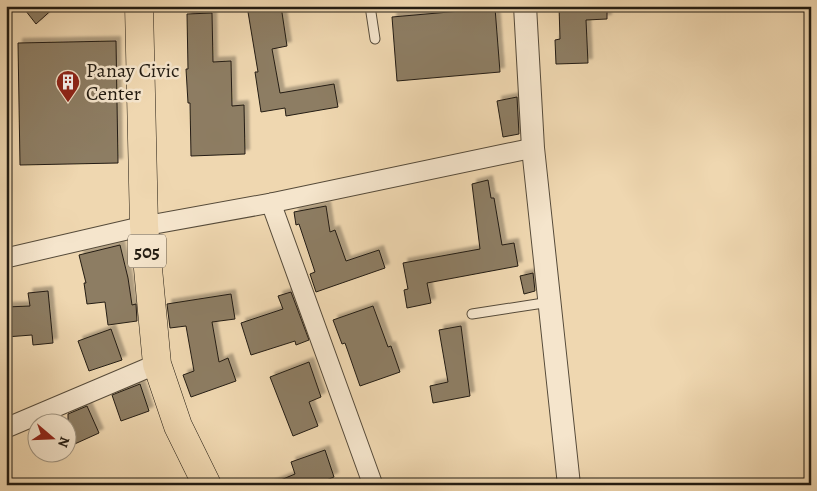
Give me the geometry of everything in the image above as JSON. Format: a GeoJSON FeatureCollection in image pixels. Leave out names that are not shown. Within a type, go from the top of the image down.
{"type":"FeatureCollection","features":[{"type":"Feature","properties":{"kind":"main road","name":"505"},"geometry":{"type":"LineString","coordinates":[[139,6],[144,226],[157,364],[178,426],[207,485]]}},
{"type":"Feature","properties":{"kind":"street"},"geometry":{"type":"LineString","coordinates":[[525,6],[533,148],[569,485]]}},
{"type":"Feature","properties":{"kind":"street"},"geometry":{"type":"LineString","coordinates":[[6,258],[144,226],[271,203],[533,148]]}},
{"type":"Feature","properties":{"kind":"street"},"geometry":{"type":"LineString","coordinates":[[271,203],[373,485]]}},
{"type":"Feature","properties":{"kind":"street"},"geometry":{"type":"LineString","coordinates":[[6,428],[157,364]]}},
{"type":"Feature","properties":{"kind":"lane"},"geometry":{"type":"LineString","coordinates":[[370,6],[375,39]]}},
{"type":"Feature","properties":{"kind":"lane"},"geometry":{"type":"LineString","coordinates":[[472,314],[550,302]]}},
{"type":"Feature","properties":{"kind":"building"},"geometry":{"type":"Polygon","coordinates":[[[22,6],[56,6],[36,24],[22,6]]]}},
{"type":"Feature","properties":{"kind":"building"},"geometry":{"type":"Polygon","coordinates":[[[247,6],[281,6],[287,46],[272,49],[280,93],[334,84],[338,107],[286,116],[285,108],[261,112],[255,72],[258,72],[247,6]]]}},
{"type":"Feature","properties":{"kind":"building"},"geometry":{"type":"Polygon","coordinates":[[[559,6],[607,6],[607,19],[586,20],[588,63],[556,64],[555,40],[560,39],[559,6]]]}},
{"type":"Feature","properties":{"kind":"building"},"geometry":{"type":"Polygon","coordinates":[[[495,8],[500,72],[397,81],[392,17],[495,8]]]}},
{"type":"Feature","properties":{"kind":"building"},"geometry":{"type":"Polygon","coordinates":[[[212,13],[213,62],[231,61],[232,106],[244,105],[245,154],[191,156],[190,103],[188,103],[186,69],[188,69],[187,14],[212,13]]]}},
{"type":"Feature","properties":{"kind":"building","name":"Panay Civic Center"},"geometry":{"type":"Polygon","coordinates":[[[116,41],[118,163],[20,165],[18,43],[116,41]]]}},
{"type":"Feature","properties":{"kind":"building"},"geometry":{"type":"Polygon","coordinates":[[[517,97],[519,134],[503,137],[497,101],[517,97]]]}},
{"type":"Feature","properties":{"kind":"building"},"geometry":{"type":"Polygon","coordinates":[[[488,180],[491,198],[494,198],[502,245],[514,243],[518,266],[427,283],[431,303],[407,308],[404,290],[408,289],[403,263],[480,249],[472,184],[488,180]]]}},
{"type":"Feature","properties":{"kind":"building"},"geometry":{"type":"Polygon","coordinates":[[[326,206],[330,232],[335,230],[346,261],[379,250],[385,268],[316,292],[310,274],[315,272],[299,224],[296,225],[294,212],[326,206]]]}},
{"type":"Feature","properties":{"kind":"building"},"geometry":{"type":"Polygon","coordinates":[[[120,245],[132,305],[136,304],[137,321],[108,325],[105,302],[87,304],[84,283],[86,283],[79,255],[120,245]]]}},
{"type":"Feature","properties":{"kind":"building"},"geometry":{"type":"Polygon","coordinates":[[[533,273],[535,291],[524,294],[520,276],[533,273]]]}},
{"type":"Feature","properties":{"kind":"building"},"geometry":{"type":"Polygon","coordinates":[[[48,291],[53,343],[33,345],[32,335],[6,337],[6,307],[30,306],[28,293],[48,291]]]}},
{"type":"Feature","properties":{"kind":"building"},"geometry":{"type":"Polygon","coordinates":[[[291,292],[309,340],[296,345],[295,341],[251,355],[241,323],[283,309],[278,296],[291,292]]]}},
{"type":"Feature","properties":{"kind":"building"},"geometry":{"type":"Polygon","coordinates":[[[231,294],[235,319],[212,322],[219,362],[228,358],[236,381],[191,397],[183,375],[194,371],[186,326],[170,328],[167,304],[231,294]]]}},
{"type":"Feature","properties":{"kind":"building"},"geometry":{"type":"Polygon","coordinates":[[[373,306],[388,347],[391,346],[400,372],[360,386],[345,343],[342,344],[333,320],[373,306]]]}},
{"type":"Feature","properties":{"kind":"building"},"geometry":{"type":"Polygon","coordinates":[[[461,326],[470,396],[433,403],[430,386],[448,382],[439,330],[461,326]]]}},
{"type":"Feature","properties":{"kind":"building"},"geometry":{"type":"Polygon","coordinates":[[[111,329],[122,360],[89,371],[78,341],[111,329]]]}},
{"type":"Feature","properties":{"kind":"building"},"geometry":{"type":"Polygon","coordinates":[[[309,362],[321,397],[309,402],[318,426],[293,436],[270,377],[309,362]]]}},
{"type":"Feature","properties":{"kind":"building"},"geometry":{"type":"Polygon","coordinates":[[[140,384],[149,411],[121,421],[112,395],[140,384]]]}},
{"type":"Feature","properties":{"kind":"building"},"geometry":{"type":"Polygon","coordinates":[[[87,406],[99,433],[78,442],[78,414],[68,414],[87,406]]]}},
{"type":"Feature","properties":{"kind":"building"},"geometry":{"type":"Polygon","coordinates":[[[325,450],[334,477],[314,485],[269,485],[295,474],[291,462],[325,450]]]}},
{"type":"Feature","properties":{"kind":"place","name":"Panay Civic Center"},"geometry":{"type":"Point","coordinates":[68,103]}}]}
